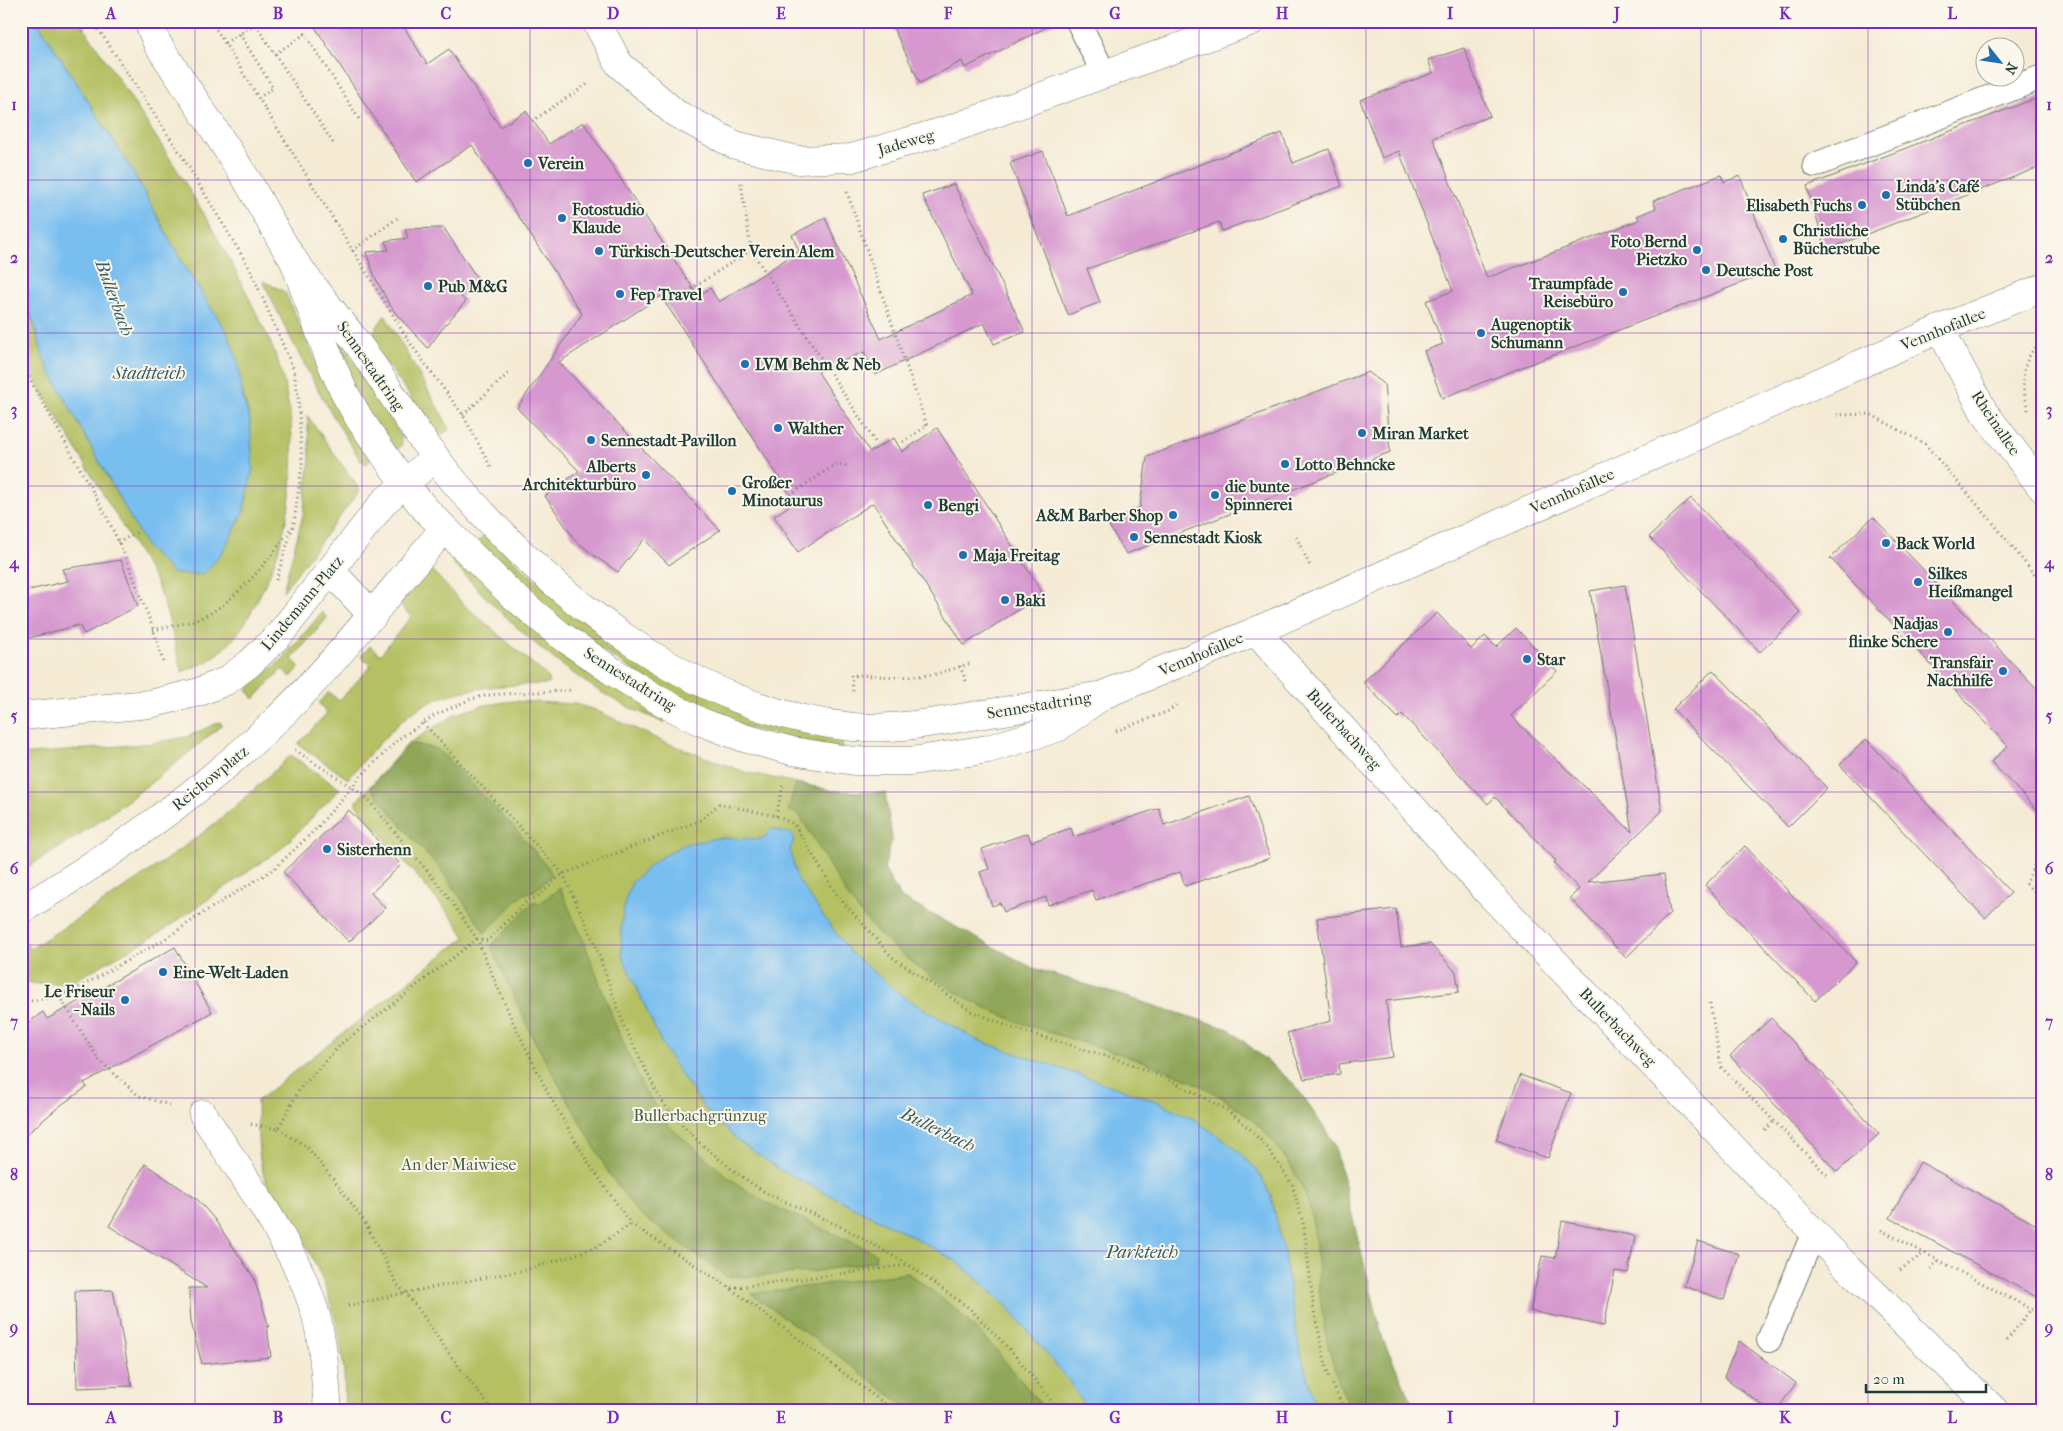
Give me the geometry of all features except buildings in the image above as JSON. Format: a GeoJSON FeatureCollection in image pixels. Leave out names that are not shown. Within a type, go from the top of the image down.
{"type":"FeatureCollection","features":[{"type":"Feature","properties":{"kind":"street","name":"Sennestadtring"},"geometry":{"type":"LineString","coordinates":[[135,21],[152,32],[246,179],[294,261],[361,349],[435,457],[483,514],[535,567],[580,604],[673,668],[752,705],[797,717],[854,727],[912,726],[1103,694]]}},
{"type":"Feature","properties":{"kind":"street","name":"Jadeweg"},"geometry":{"type":"LineString","coordinates":[[596,21],[619,64],[675,113],[735,145],[798,160],[852,158],[951,129],[1252,21]]}},
{"type":"Feature","properties":{"kind":"street","name":"Sennestadtring"},"geometry":{"type":"LineString","coordinates":[[294,261],[330,360],[344,392],[360,420],[404,483],[444,529],[510,593],[559,634],[612,671],[699,721],[744,738],[792,751],[854,760],[912,761],[988,749],[1057,728],[1103,694]]}},
{"type":"Feature","properties":{"kind":"street","name":"Vennhofallee"},"geometry":{"type":"LineString","coordinates":[[1103,694],[1256,631],[1940,329],[2042,288]]}},
{"type":"Feature","properties":{"kind":"street","name":"Rheinallee"},"geometry":{"type":"LineString","coordinates":[[1940,329],[1984,412],[2042,488]]}},
{"type":"Feature","properties":{"kind":"street","name":"Lindemann-Platz"},"geometry":{"type":"LineString","coordinates":[[21,716],[150,704],[199,692],[226,681],[250,663],[279,635],[384,502],[435,457]]}},
{"type":"Feature","properties":{"kind":"street","name":"Reichowplatz"},"geometry":{"type":"LineString","coordinates":[[21,910],[90,868],[216,776],[270,727],[326,670],[444,529]]}},
{"type":"Feature","properties":{"kind":"street"},"geometry":{"type":"LineString","coordinates":[[330,571],[372,616]]}},
{"type":"Feature","properties":{"kind":"street","name":"Bullerbachweg"},"geometry":{"type":"LineString","coordinates":[[1256,631],[1487,891],[1814,1232],[1994,1410]]}},
{"type":"Feature","properties":{"kind":"street"},"geometry":{"type":"LineString","coordinates":[[203,1114],[273,1224],[298,1270],[316,1314],[322,1346],[328,1410]]}},
{"type":"Feature","properties":{"kind":"lane"},"geometry":{"type":"LineString","coordinates":[[1078,21],[1104,74]]}},
{"type":"Feature","properties":{"kind":"lane"},"geometry":{"type":"LineString","coordinates":[[1815,165],[2042,78]]}},
{"type":"Feature","properties":{"kind":"lane"},"geometry":{"type":"LineString","coordinates":[[1769,1340],[1814,1232]]}},
{"type":"Feature","properties":{"kind":"path"},"geometry":{"type":"LineString","coordinates":[[93,21],[182,156],[250,269],[301,385]]}},
{"type":"Feature","properties":{"kind":"path"},"geometry":{"type":"LineString","coordinates":[[211,21],[260,97],[352,252],[410,343],[463,415],[495,475]]}},
{"type":"Feature","properties":{"kind":"path"},"geometry":{"type":"LineString","coordinates":[[225,43],[240,34],[254,22],[259,21]]}},
{"type":"Feature","properties":{"kind":"path"},"geometry":{"type":"LineString","coordinates":[[254,22],[333,143]]}},
{"type":"Feature","properties":{"kind":"path"},"geometry":{"type":"LineString","coordinates":[[240,34],[274,88],[260,97]]}},
{"type":"Feature","properties":{"kind":"path"},"geometry":{"type":"LineString","coordinates":[[275,54],[305,34],[361,122]]}},
{"type":"Feature","properties":{"kind":"path"},"geometry":{"type":"LineString","coordinates":[[532,121],[619,64]]}},
{"type":"Feature","properties":{"kind":"path"},"geometry":{"type":"LineString","coordinates":[[735,145],[751,250],[876,443]]}},
{"type":"Feature","properties":{"kind":"path"},"geometry":{"type":"LineString","coordinates":[[836,159],[927,426],[901,443]]}},
{"type":"Feature","properties":{"kind":"path"},"geometry":{"type":"LineString","coordinates":[[352,252],[399,217]]}},
{"type":"Feature","properties":{"kind":"path"},"geometry":{"type":"LineString","coordinates":[[666,304],[751,250]]}},
{"type":"Feature","properties":{"kind":"path"},"geometry":{"type":"LineString","coordinates":[[2028,410],[2023,391],[2023,369],[2031,350],[2042,340]]}},
{"type":"Feature","properties":{"kind":"path"},"geometry":{"type":"LineString","coordinates":[[21,364],[96,496],[118,543],[153,630],[166,670]]}},
{"type":"Feature","properties":{"kind":"path"},"geometry":{"type":"LineString","coordinates":[[153,630],[199,619],[216,609],[251,581],[280,546],[294,523],[302,463],[298,394],[293,370]]}},
{"type":"Feature","properties":{"kind":"path"},"geometry":{"type":"LineString","coordinates":[[463,415],[510,372]]}},
{"type":"Feature","properties":{"kind":"path"},"geometry":{"type":"LineString","coordinates":[[1831,415],[1870,414],[1925,444],[1994,524],[2042,584]]}},
{"type":"Feature","properties":{"kind":"path"},"geometry":{"type":"LineString","coordinates":[[790,495],[836,464],[849,466]]}},
{"type":"Feature","properties":{"kind":"path"},"geometry":{"type":"LineString","coordinates":[[118,543],[137,532]]}},
{"type":"Feature","properties":{"kind":"path"},"geometry":{"type":"LineString","coordinates":[[1296,537],[1312,571]]}},
{"type":"Feature","properties":{"kind":"path"},"geometry":{"type":"LineString","coordinates":[[855,700],[851,674],[899,677],[933,675],[969,664]]}},
{"type":"Feature","properties":{"kind":"path"},"geometry":{"type":"LineString","coordinates":[[960,666],[965,678]]}},
{"type":"Feature","properties":{"kind":"path"},"geometry":{"type":"LineString","coordinates":[[31,1001],[59,996],[82,986],[165,940],[206,911],[274,869],[317,828],[364,773],[400,738],[435,715],[466,701],[488,695],[572,690]]}},
{"type":"Feature","properties":{"kind":"path"},"geometry":{"type":"LineString","coordinates":[[423,723],[563,874],[594,941],[624,1026],[658,1095],[671,1114],[700,1143],[734,1171],[766,1193],[846,1229],[909,1264],[970,1309],[1013,1353],[1057,1410]]}},
{"type":"Feature","properties":{"kind":"path"},"geometry":{"type":"LineString","coordinates":[[270,727],[287,745],[365,796],[443,890],[476,939],[512,1020],[549,1095],[587,1161],[631,1224],[730,1288],[894,1410]]}},
{"type":"Feature","properties":{"kind":"path"},"geometry":{"type":"LineString","coordinates":[[776,816],[784,781]]}},
{"type":"Feature","properties":{"kind":"path"},"geometry":{"type":"LineString","coordinates":[[278,1129],[299,1090],[342,1044],[476,939],[487,941],[528,900],[537,897],[563,874],[701,820],[719,804],[776,816],[794,824],[837,895],[892,957],[936,988],[971,1011],[1013,1028],[1126,1062],[1176,1083],[1226,1110],[1250,1129],[1267,1147],[1292,1184],[1304,1226],[1314,1311],[1326,1365],[1344,1410]]}},
{"type":"Feature","properties":{"kind":"path"},"geometry":{"type":"LineString","coordinates":[[2042,847],[2026,884],[2042,900]]}},
{"type":"Feature","properties":{"kind":"path"},"geometry":{"type":"LineString","coordinates":[[59,996],[99,1060],[139,1096],[203,1114],[278,1129],[306,1146],[364,1221],[397,1284],[492,1410]]}},
{"type":"Feature","properties":{"kind":"path"},"geometry":{"type":"LineString","coordinates":[[1710,1003],[1721,1068],[1828,1176]]}},
{"type":"Feature","properties":{"kind":"path"},"geometry":{"type":"LineString","coordinates":[[316,1314],[404,1293],[525,1270],[568,1258],[598,1246],[631,1224]]}},
{"type":"Feature","properties":{"kind":"path"},"geometry":{"type":"LineString","coordinates":[[1881,1230],[2042,1315]]}},
{"type":"Feature","properties":{"kind":"path"},"geometry":{"type":"LineString","coordinates":[[1931,1269],[1936,1260]]}},
{"type":"Feature","properties":{"kind":"path"},"geometry":{"type":"LineString","coordinates":[[730,1288],[909,1264]]}},
{"type":"Feature","properties":{"kind":"path"},"geometry":{"type":"LineString","coordinates":[[2007,1340],[2031,1309]]}},
{"type":"Feature","properties":{"kind":"green space"},"geometry":{"type":"Polygon","coordinates":[[[37,21],[80,21],[187,186],[226,253],[273,349],[286,394],[292,447],[292,474],[284,528],[268,578],[243,625],[227,646],[217,655],[182,672],[168,616],[156,582],[21,357],[21,294],[85,436],[147,547],[250,421],[227,332],[182,262],[132,170],[37,21]]]}},
{"type":"Feature","properties":{"kind":"green space"},"geometry":{"type":"Polygon","coordinates":[[[263,281],[285,292],[315,359],[371,458],[367,464],[361,461],[321,395],[263,281]]]}},
{"type":"Feature","properties":{"kind":"green space"},"geometry":{"type":"Polygon","coordinates":[[[385,315],[450,429],[439,436],[369,339],[385,315]]]}},
{"type":"Feature","properties":{"kind":"green space"},"geometry":{"type":"Polygon","coordinates":[[[341,342],[400,434],[402,445],[398,449],[392,447],[356,392],[334,346],[341,342]]]}},
{"type":"Feature","properties":{"kind":"green space"},"geometry":{"type":"Polygon","coordinates":[[[307,415],[360,490],[283,591],[303,515],[310,458],[307,415]]]}},
{"type":"Feature","properties":{"kind":"green space"},"geometry":{"type":"Polygon","coordinates":[[[485,535],[576,615],[844,736],[841,749],[746,728],[662,689],[565,626],[475,544],[485,535]]]}},
{"type":"Feature","properties":{"kind":"green space"},"geometry":{"type":"Polygon","coordinates":[[[455,556],[666,718],[664,723],[622,704],[598,690],[553,658],[490,602],[452,562],[455,556]]]}},
{"type":"Feature","properties":{"kind":"green space"},"geometry":{"type":"Polygon","coordinates":[[[430,568],[462,603],[548,677],[549,684],[476,689],[440,698],[424,705],[392,730],[348,779],[298,744],[327,713],[319,703],[329,692],[339,701],[371,666],[361,656],[370,646],[380,655],[411,617],[402,607],[401,603],[430,568]]]}},
{"type":"Feature","properties":{"kind":"green space"},"geometry":{"type":"Polygon","coordinates":[[[322,612],[327,618],[292,659],[300,667],[291,677],[282,669],[254,699],[247,689],[282,660],[322,612]]]}},
{"type":"Feature","properties":{"kind":"green space","name":"Bullerbachgrünzug"},"geometry":{"type":"Polygon","coordinates":[[[513,701],[576,704],[595,710],[662,741],[745,772],[834,791],[885,793],[892,838],[884,869],[901,898],[1033,968],[1229,1029],[1295,1085],[1334,1143],[1383,1340],[1416,1410],[344,1410],[343,1365],[336,1321],[330,1300],[313,1258],[283,1212],[263,1174],[258,1143],[257,1101],[465,937],[454,920],[355,803],[409,743],[456,714],[484,705],[513,701]]]}},
{"type":"Feature","properties":{"kind":"green space"},"geometry":{"type":"Polygon","coordinates":[[[220,722],[222,725],[125,803],[21,871],[21,755],[153,743],[186,737],[220,722]]]}},
{"type":"Feature","properties":{"kind":"green space"},"geometry":{"type":"Polygon","coordinates":[[[409,743],[438,749],[518,832],[547,866],[552,875],[535,890],[522,895],[485,933],[439,867],[417,844],[370,787],[409,743]]]}},
{"type":"Feature","properties":{"kind":"green space"},"geometry":{"type":"Polygon","coordinates":[[[291,755],[340,789],[282,848],[161,932],[70,983],[38,984],[21,981],[21,937],[30,949],[141,877],[216,822],[291,755]]]}},
{"type":"Feature","properties":{"kind":"green space"},"geometry":{"type":"Polygon","coordinates":[[[796,783],[834,791],[885,793],[892,838],[884,869],[901,898],[1033,968],[1229,1029],[1295,1085],[1334,1143],[1383,1340],[1416,1410],[1351,1410],[1336,1372],[1325,1331],[1319,1291],[1315,1238],[1307,1199],[1291,1167],[1279,1149],[1254,1122],[1226,1100],[1195,1082],[1161,1068],[1002,1015],[981,1006],[918,967],[882,937],[861,914],[831,870],[799,815],[788,810],[796,783]]]}},
{"type":"Feature","properties":{"kind":"green space"},"geometry":{"type":"Polygon","coordinates":[[[560,888],[644,1090],[669,1126],[729,1178],[761,1200],[869,1250],[876,1254],[875,1261],[812,1272],[746,1277],[726,1276],[638,1213],[610,1175],[533,1038],[491,946],[532,903],[540,903],[560,888]]]}},
{"type":"Feature","properties":{"kind":"green space"},"geometry":{"type":"Polygon","coordinates":[[[908,1273],[956,1309],[996,1350],[1045,1410],[910,1410],[832,1351],[751,1294],[908,1273]]]}},
{"type":"Feature","properties":{"kind":"water","name":"Stadtteich"},"geometry":{"type":"Polygon","coordinates":[[[21,21],[37,21],[132,170],[182,262],[227,332],[238,361],[243,398],[250,421],[253,469],[243,514],[221,554],[204,574],[174,574],[147,548],[44,360],[30,309],[21,294],[21,21]]]}},
{"type":"Feature","properties":{"kind":"water","name":"Parkteich"},"geometry":{"type":"Polygon","coordinates":[[[772,829],[792,834],[794,840],[790,850],[797,878],[851,953],[904,997],[977,1040],[1159,1102],[1194,1119],[1236,1149],[1257,1170],[1271,1195],[1284,1254],[1299,1347],[1317,1410],[1088,1410],[1067,1378],[1006,1305],[959,1263],[917,1239],[780,1170],[737,1140],[705,1109],[661,1042],[622,955],[621,928],[625,901],[632,882],[655,861],[685,844],[718,838],[762,839],[772,829]]]}},
{"type":"Feature","properties":{"kind":"place","name":"Verein"},"geometry":{"type":"Point","coordinates":[528,163]}},
{"type":"Feature","properties":{"kind":"place","name":"Linda's Café Stübchen"},"geometry":{"type":"Point","coordinates":[1886,195]}},
{"type":"Feature","properties":{"kind":"place","name":"Elisabeth Fuchs"},"geometry":{"type":"Point","coordinates":[1862,205]}},
{"type":"Feature","properties":{"kind":"place","name":"Fotostudio Klaude"},"geometry":{"type":"Point","coordinates":[562,218]}},
{"type":"Feature","properties":{"kind":"place","name":"Christliche Bücherstube"},"geometry":{"type":"Point","coordinates":[1783,239]}},
{"type":"Feature","properties":{"kind":"place","name":"Foto Bernd Pietzko"},"geometry":{"type":"Point","coordinates":[1697,250]}},
{"type":"Feature","properties":{"kind":"place","name":"Türkisch-Deutscher Verein Alem"},"geometry":{"type":"Point","coordinates":[599,251]}},
{"type":"Feature","properties":{"kind":"place","name":"Deutsche Post"},"geometry":{"type":"Point","coordinates":[1706,270]}},
{"type":"Feature","properties":{"kind":"place","name":"Pub M&G"},"geometry":{"type":"Point","coordinates":[428,286]}},
{"type":"Feature","properties":{"kind":"place","name":"Traumpfade Reisebüro"},"geometry":{"type":"Point","coordinates":[1623,292]}},
{"type":"Feature","properties":{"kind":"place","name":"Fep Travel"},"geometry":{"type":"Point","coordinates":[620,294]}},
{"type":"Feature","properties":{"kind":"place","name":"Augenoptik Schumann"},"geometry":{"type":"Point","coordinates":[1481,333]}},
{"type":"Feature","properties":{"kind":"place","name":"LVM Behm & Neb"},"geometry":{"type":"Point","coordinates":[745,364]}},
{"type":"Feature","properties":{"kind":"place","name":"Walther"},"geometry":{"type":"Point","coordinates":[778,428]}},
{"type":"Feature","properties":{"kind":"place","name":"Miran Market"},"geometry":{"type":"Point","coordinates":[1362,433]}},
{"type":"Feature","properties":{"kind":"place","name":"Sennestadt-Pavillon"},"geometry":{"type":"Point","coordinates":[591,440]}},
{"type":"Feature","properties":{"kind":"place","name":"Lotto Behncke"},"geometry":{"type":"Point","coordinates":[1285,464]}},
{"type":"Feature","properties":{"kind":"place","name":"Alberts Architekturbüro"},"geometry":{"type":"Point","coordinates":[646,475]}},
{"type":"Feature","properties":{"kind":"place","name":"Großer Minotaurus"},"geometry":{"type":"Point","coordinates":[732,491]}},
{"type":"Feature","properties":{"kind":"place","name":"die bunte Spinnerei"},"geometry":{"type":"Point","coordinates":[1215,495]}},
{"type":"Feature","properties":{"kind":"place","name":"Bengi"},"geometry":{"type":"Point","coordinates":[928,505]}},
{"type":"Feature","properties":{"kind":"place","name":"A&M Barber Shop"},"geometry":{"type":"Point","coordinates":[1173,515]}},
{"type":"Feature","properties":{"kind":"place","name":"Sennestadt Kiosk"},"geometry":{"type":"Point","coordinates":[1134,537]}},
{"type":"Feature","properties":{"kind":"place","name":"Back World"},"geometry":{"type":"Point","coordinates":[1886,543]}},
{"type":"Feature","properties":{"kind":"place","name":"Maja Freitag"},"geometry":{"type":"Point","coordinates":[963,555]}},
{"type":"Feature","properties":{"kind":"place","name":"Silkes Heißmangel"},"geometry":{"type":"Point","coordinates":[1918,582]}},
{"type":"Feature","properties":{"kind":"place","name":"Baki"},"geometry":{"type":"Point","coordinates":[1005,600]}},
{"type":"Feature","properties":{"kind":"place","name":"Nadjas flinke Schere"},"geometry":{"type":"Point","coordinates":[1948,632]}},
{"type":"Feature","properties":{"kind":"place","name":"Star"},"geometry":{"type":"Point","coordinates":[1527,659]}},
{"type":"Feature","properties":{"kind":"place","name":"Transfair Nachhilfe"},"geometry":{"type":"Point","coordinates":[2003,671]}},
{"type":"Feature","properties":{"kind":"place","name":"Sisterhenn"},"geometry":{"type":"Point","coordinates":[327,849]}},
{"type":"Feature","properties":{"kind":"place","name":"Eine-Welt-Laden"},"geometry":{"type":"Point","coordinates":[163,972]}},
{"type":"Feature","properties":{"kind":"place","name":"Le Friseur - Nails"},"geometry":{"type":"Point","coordinates":[125,1000]}},
{"type":"Feature","properties":{"kind":"water label","name":"Bullerbach"},"geometry":{"type":"Point","coordinates":[114,298]}},
{"type":"Feature","properties":{"kind":"water label","name":"Bullerbach"},"geometry":{"type":"Point","coordinates":[938,1130]}},
{"type":"Feature","properties":{"kind":"park label","name":"An der Maiwiese"},"geometry":{"type":"Point","coordinates":[459,1164]}}]}
